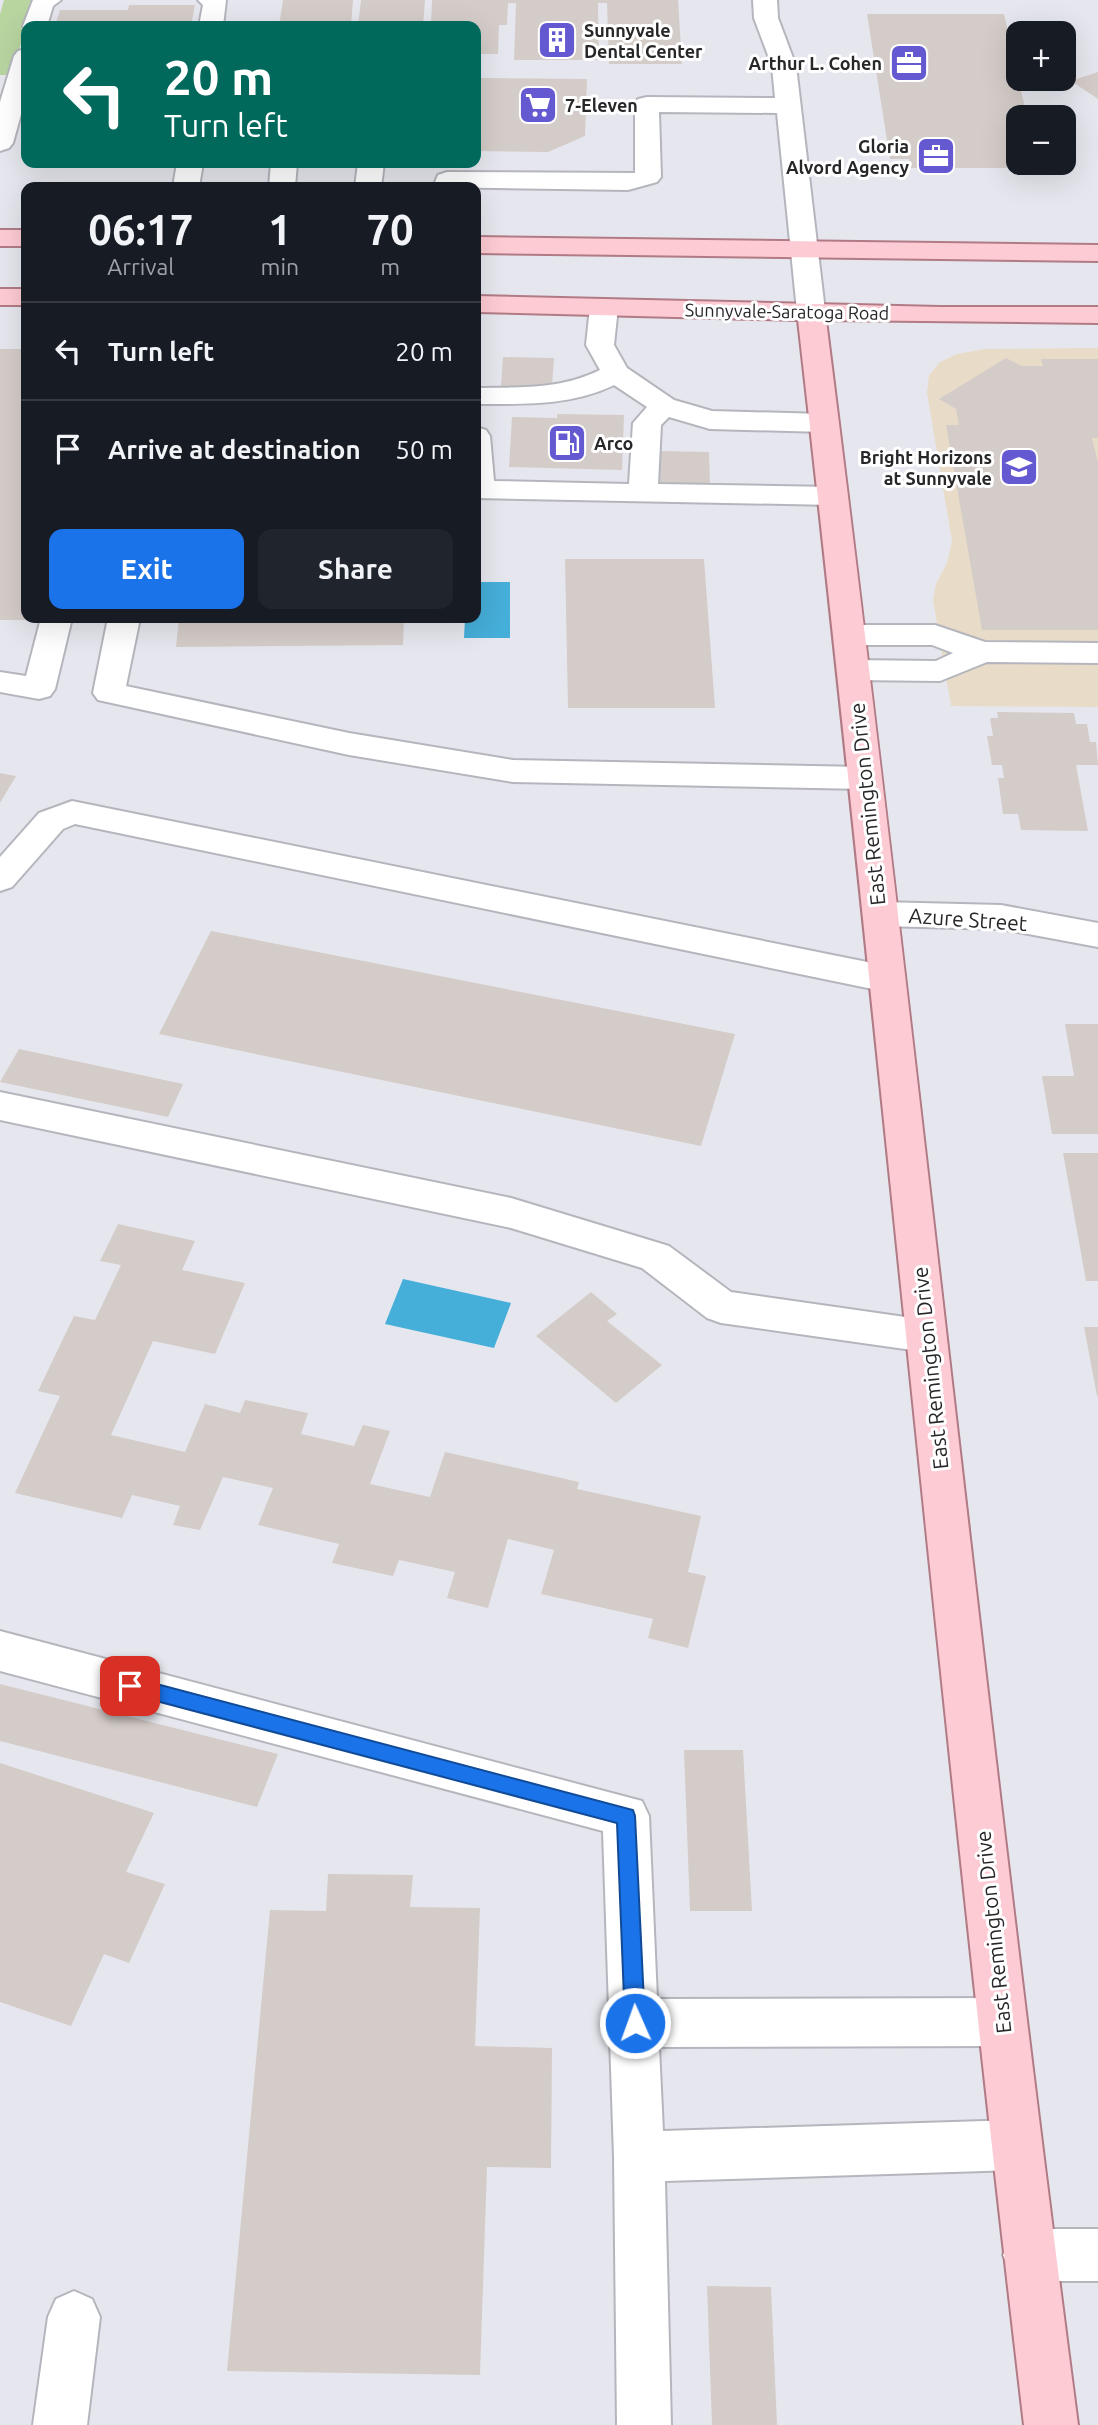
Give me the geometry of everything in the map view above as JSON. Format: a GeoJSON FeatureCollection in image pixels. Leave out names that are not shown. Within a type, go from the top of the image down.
{"type":"FeatureCollection","features":[{"type":"Feature","properties":{"kind":"main road"},"geometry":{"type":"LineString","coordinates":[[0,238],[21,238]]}},
{"type":"Feature","properties":{"kind":"main road"},"geometry":{"type":"LineString","coordinates":[[481,245],[1098,253]]}},
{"type":"Feature","properties":{"kind":"main road"},"geometry":{"type":"LineString","coordinates":[[0,297],[21,297]]}},
{"type":"Feature","properties":{"kind":"main road","name":"Sunnyvale-Saratoga Road"},"geometry":{"type":"LineString","coordinates":[[481,304],[1098,315]]}},
{"type":"Feature","properties":{"kind":"main road","name":"East Remington Drive"},"geometry":{"type":"LineString","coordinates":[[811,311],[850,635],[1016,2145],[1051,2425]]}},
{"type":"Feature","properties":{"kind":"street"},"geometry":{"type":"LineString","coordinates":[[37,21],[43,2],[49,0]]}},
{"type":"Feature","properties":{"kind":"street"},"geometry":{"type":"LineString","coordinates":[[211,21],[213,0]]}},
{"type":"Feature","properties":{"kind":"street"},"geometry":{"type":"LineString","coordinates":[[765,0],[766,18],[784,66],[811,311]]}},
{"type":"Feature","properties":{"kind":"street"},"geometry":{"type":"LineString","coordinates":[[0,143],[21,73]]}},
{"type":"Feature","properties":{"kind":"street"},"geometry":{"type":"LineString","coordinates":[[447,182],[628,182],[648,177],[647,104],[789,106]]}},
{"type":"Feature","properties":{"kind":"street"},"geometry":{"type":"LineString","coordinates":[[604,307],[600,345],[616,373],[664,406],[710,420],[824,423]]}},
{"type":"Feature","properties":{"kind":"street"},"geometry":{"type":"LineString","coordinates":[[481,396],[535,395],[583,389],[616,373]]}},
{"type":"Feature","properties":{"kind":"street"},"geometry":{"type":"LineString","coordinates":[[643,494],[647,423],[664,406]]}},
{"type":"Feature","properties":{"kind":"street"},"geometry":{"type":"LineString","coordinates":[[481,490],[833,496]]}},
{"type":"Feature","properties":{"kind":"street"},"geometry":{"type":"LineString","coordinates":[[0,682],[39,689],[55,623]]}},
{"type":"Feature","properties":{"kind":"street"},"geometry":{"type":"LineString","coordinates":[[123,623],[109,693],[349,744],[513,771],[864,778]]}},
{"type":"Feature","properties":{"kind":"street"},"geometry":{"type":"LineString","coordinates":[[850,635],[935,635],[982,652],[1098,653]]}},
{"type":"Feature","properties":{"kind":"street"},"geometry":{"type":"LineString","coordinates":[[853,670],[940,671],[982,652]]}},
{"type":"Feature","properties":{"kind":"street"},"geometry":{"type":"LineString","coordinates":[[0,879],[51,821],[72,813],[887,979]]}},
{"type":"Feature","properties":{"kind":"street","name":"Azure Street"},"geometry":{"type":"LineString","coordinates":[[880,914],[1002,917],[1098,935]]}},
{"type":"Feature","properties":{"kind":"street"},"geometry":{"type":"LineString","coordinates":[[0,1106],[511,1213],[655,1258],[721,1307],[926,1336]]}},
{"type":"Feature","properties":{"kind":"street"},"geometry":{"type":"LineString","coordinates":[[0,1651],[626,1816],[639,2158],[644,2425]]}},
{"type":"Feature","properties":{"kind":"street"},"geometry":{"type":"LineString","coordinates":[[635,2023],[1003,2022]]}},
{"type":"Feature","properties":{"kind":"street"},"geometry":{"type":"LineString","coordinates":[[639,2158],[1016,2145]]}},
{"type":"Feature","properties":{"kind":"street"},"geometry":{"type":"LineString","coordinates":[[1029,2255],[1098,2255]]}},
{"type":"Feature","properties":{"kind":"street"},"geometry":{"type":"LineString","coordinates":[[60,2425],[74,2317]]}},
{"type":"Feature","properties":{"kind":"shaded area","name":"Bright Horizons at Sunnyvale"},"geometry":{"type":"Polygon","coordinates":[[[1098,348],[1098,707],[951,706],[933,600],[952,541],[927,393],[929,375],[940,362],[957,354],[985,349],[1098,348]]]}},
{"type":"Feature","properties":{"kind":"green space"},"geometry":{"type":"Polygon","coordinates":[[[4,0],[40,0],[28,21],[21,21],[21,43],[13,75],[0,75],[0,14],[4,0]]]}},
{"type":"Feature","properties":{"kind":"water"},"geometry":{"type":"Polygon","coordinates":[[[481,582],[510,582],[510,638],[464,638],[465,623],[481,623],[481,582]]]}},
{"type":"Feature","properties":{"kind":"water"},"geometry":{"type":"Polygon","coordinates":[[[403,1279],[511,1303],[494,1348],[385,1324],[403,1279]]]}},
{"type":"Feature","properties":{"kind":"building"},"geometry":{"type":"Polygon","coordinates":[[[283,0],[353,0],[351,21],[280,21],[283,0]]]}},
{"type":"Feature","properties":{"kind":"building"},"geometry":{"type":"Polygon","coordinates":[[[361,0],[425,0],[423,21],[359,21],[361,0]]]}},
{"type":"Feature","properties":{"kind":"building","name":"Sunnyvale Dental Center"},"geometry":{"type":"Polygon","coordinates":[[[432,0],[678,0],[682,64],[609,64],[607,3],[598,3],[599,60],[514,60],[516,3],[508,3],[507,25],[499,25],[498,54],[481,54],[481,21],[431,21],[432,0]]]}},
{"type":"Feature","properties":{"kind":"building"},"geometry":{"type":"Polygon","coordinates":[[[129,5],[195,5],[192,21],[57,21],[60,10],[128,10],[129,5]]]}},
{"type":"Feature","properties":{"kind":"building"},"geometry":{"type":"Polygon","coordinates":[[[867,14],[1004,14],[1006,91],[1021,91],[1024,105],[1006,105],[1006,168],[910,168],[909,159],[890,159],[867,14]]]}},
{"type":"Feature","properties":{"kind":"building"},"geometry":{"type":"Polygon","coordinates":[[[1098,72],[1098,99],[1076,84],[1076,79],[1098,72]]]}},
{"type":"Feature","properties":{"kind":"building"},"geometry":{"type":"Polygon","coordinates":[[[481,78],[587,79],[585,136],[548,152],[481,151],[481,78]]]}},
{"type":"Feature","properties":{"kind":"building"},"geometry":{"type":"Polygon","coordinates":[[[0,349],[21,349],[21,620],[0,620],[0,349]]]}},
{"type":"Feature","properties":{"kind":"building"},"geometry":{"type":"Polygon","coordinates":[[[503,357],[554,358],[552,387],[501,386],[503,357]]]}},
{"type":"Feature","properties":{"kind":"building","name":"Bright Horizons at Sunnyvale"},"geometry":{"type":"Polygon","coordinates":[[[1006,358],[1022,366],[1043,366],[1041,359],[1098,359],[1098,438],[1092,438],[1098,462],[1098,630],[982,630],[946,425],[959,425],[956,409],[939,399],[1006,358]]]}},
{"type":"Feature","properties":{"kind":"building","name":"Arco"},"geometry":{"type":"Polygon","coordinates":[[[557,414],[624,415],[622,470],[509,467],[512,417],[557,418],[557,414]]]}},
{"type":"Feature","properties":{"kind":"building"},"geometry":{"type":"Polygon","coordinates":[[[659,451],[709,452],[710,486],[660,485],[659,451]]]}},
{"type":"Feature","properties":{"kind":"building"},"geometry":{"type":"Polygon","coordinates":[[[565,559],[704,559],[715,708],[568,708],[565,559]]]}},
{"type":"Feature","properties":{"kind":"building"},"geometry":{"type":"Polygon","coordinates":[[[178,623],[404,623],[403,645],[176,647],[178,623]]]}},
{"type":"Feature","properties":{"kind":"building"},"geometry":{"type":"Polygon","coordinates":[[[997,712],[1074,713],[1076,724],[1087,724],[1090,742],[1096,742],[1098,765],[1076,765],[1088,831],[1021,830],[1018,814],[1003,814],[998,778],[1004,778],[1002,765],[992,765],[987,736],[993,736],[990,718],[998,718],[997,712]]]}},
{"type":"Feature","properties":{"kind":"building"},"geometry":{"type":"Polygon","coordinates":[[[0,773],[16,776],[0,803],[0,773]]]}},
{"type":"Feature","properties":{"kind":"building"},"geometry":{"type":"Polygon","coordinates":[[[211,931],[735,1034],[701,1146],[159,1034],[211,931]]]}},
{"type":"Feature","properties":{"kind":"building"},"geometry":{"type":"Polygon","coordinates":[[[1065,1024],[1098,1024],[1098,1134],[1052,1134],[1042,1076],[1074,1076],[1065,1024]]]}},
{"type":"Feature","properties":{"kind":"building"},"geometry":{"type":"Polygon","coordinates":[[[19,1049],[183,1084],[168,1117],[0,1082],[19,1049]]]}},
{"type":"Feature","properties":{"kind":"building"},"geometry":{"type":"Polygon","coordinates":[[[1063,1153],[1098,1153],[1098,1281],[1086,1281],[1063,1153]]]}},
{"type":"Feature","properties":{"kind":"building"},"geometry":{"type":"Polygon","coordinates":[[[118,1224],[195,1241],[182,1270],[245,1283],[215,1354],[153,1341],[111,1435],[185,1452],[205,1404],[240,1413],[245,1400],[308,1413],[301,1434],[354,1446],[363,1425],[390,1431],[370,1484],[430,1497],[445,1452],[579,1482],[577,1489],[701,1516],[688,1572],[706,1576],[688,1648],[648,1638],[653,1619],[541,1594],[554,1550],[508,1539],[488,1608],[447,1598],[455,1572],[399,1560],[393,1576],[332,1563],[339,1544],[258,1525],[273,1488],[223,1477],[200,1530],[173,1525],[180,1506],[132,1495],[122,1518],[15,1493],[60,1396],[38,1391],[74,1316],[95,1320],[121,1265],[100,1261],[118,1224]]]}},
{"type":"Feature","properties":{"kind":"building"},"geometry":{"type":"Polygon","coordinates":[[[591,1292],[617,1314],[607,1321],[662,1365],[616,1403],[536,1336],[591,1292]]]}},
{"type":"Feature","properties":{"kind":"building"},"geometry":{"type":"Polygon","coordinates":[[[1084,1327],[1098,1327],[1098,1396],[1097,1396],[1084,1327]]]}},
{"type":"Feature","properties":{"kind":"building"},"geometry":{"type":"Polygon","coordinates":[[[0,1684],[278,1754],[257,1807],[0,1741],[0,1684]]]}},
{"type":"Feature","properties":{"kind":"building"},"geometry":{"type":"Polygon","coordinates":[[[684,1750],[743,1750],[752,1911],[690,1911],[684,1750]]]}},
{"type":"Feature","properties":{"kind":"building"},"geometry":{"type":"Polygon","coordinates":[[[0,1763],[154,1813],[126,1872],[165,1884],[129,1963],[104,1954],[71,2026],[0,2002],[0,1763]]]}},
{"type":"Feature","properties":{"kind":"building"},"geometry":{"type":"Polygon","coordinates":[[[328,1874],[413,1875],[410,1907],[480,1908],[475,2046],[552,2048],[551,2168],[487,2167],[480,2375],[227,2371],[270,1910],[326,1911],[328,1874]]]}},
{"type":"Feature","properties":{"kind":"building"},"geometry":{"type":"Polygon","coordinates":[[[707,2286],[771,2287],[777,2425],[712,2425],[707,2286]]]}},
{"type":"Feature","properties":{"kind":"place","name":"Sunnyvale Dental Center"},"geometry":{"type":"Point","coordinates":[557,40]}},
{"type":"Feature","properties":{"kind":"place","name":"Arthur L. Cohen"},"geometry":{"type":"Point","coordinates":[909,63]}},
{"type":"Feature","properties":{"kind":"place","name":"7-Eleven"},"geometry":{"type":"Point","coordinates":[538,105]}},
{"type":"Feature","properties":{"kind":"place","name":"Gloria Alvord Agency"},"geometry":{"type":"Point","coordinates":[936,156]}},
{"type":"Feature","properties":{"kind":"place","name":"Arco"},"geometry":{"type":"Point","coordinates":[567,443]}},
{"type":"Feature","properties":{"kind":"place","name":"Bright Horizons at Sunnyvale"},"geometry":{"type":"Point","coordinates":[1019,467]}},
{"type":"Feature","properties":{"kind":"route"},"geometry":{"type":"LineString","coordinates":[[130,1686],[626,1816],[635,2023]]}}]}
